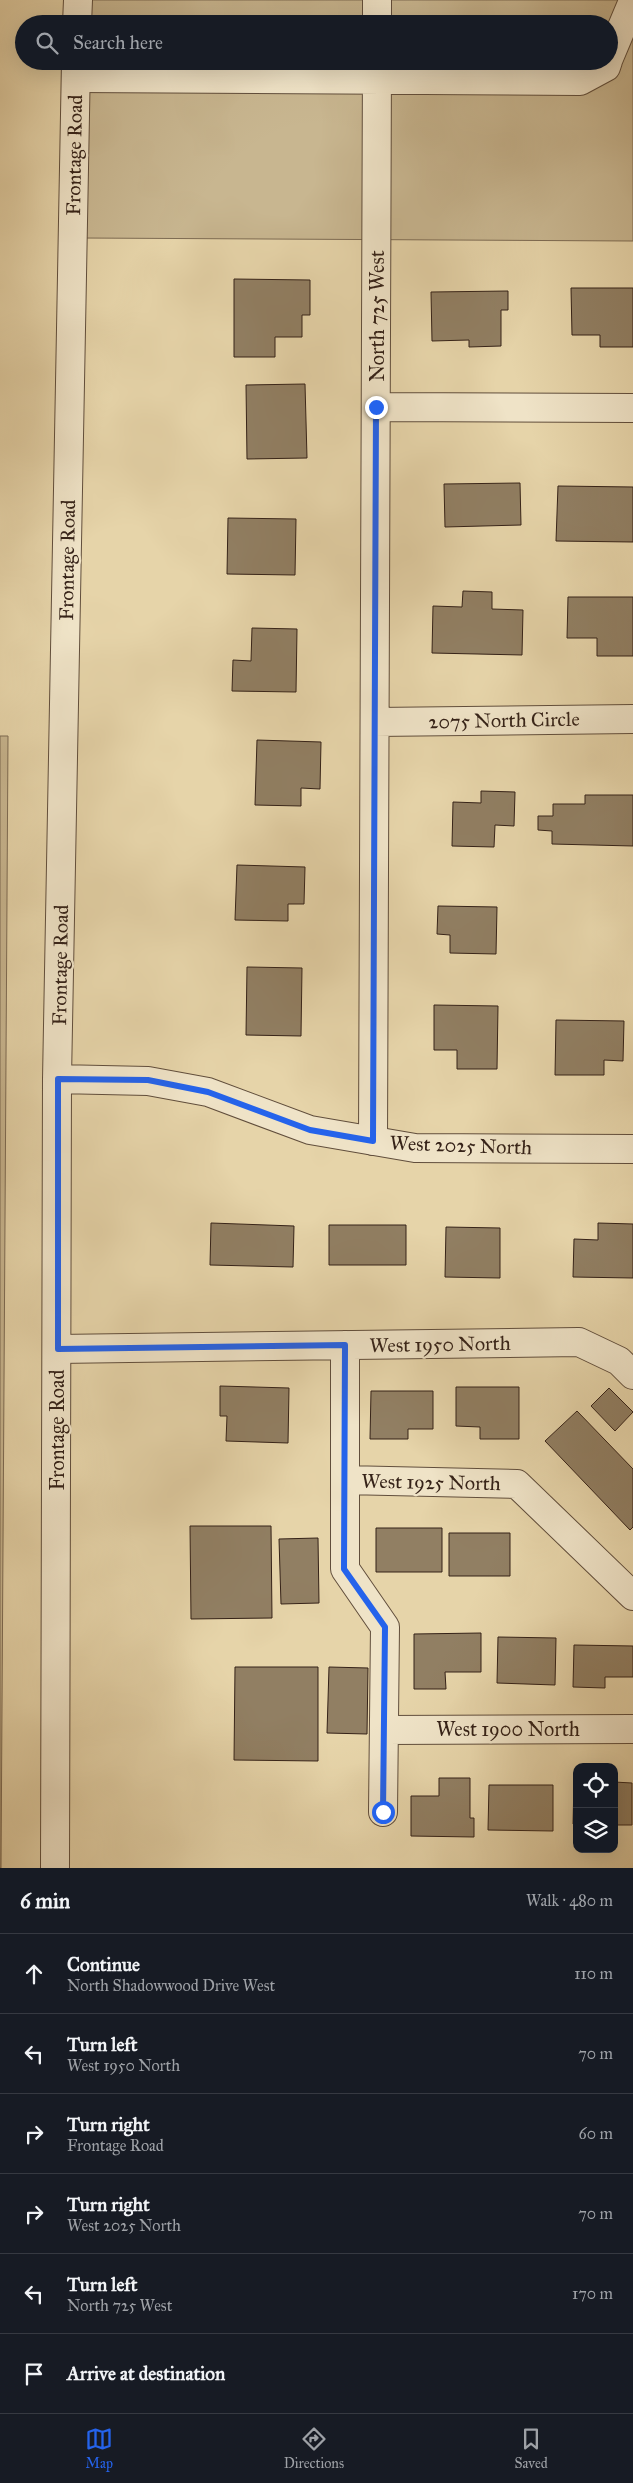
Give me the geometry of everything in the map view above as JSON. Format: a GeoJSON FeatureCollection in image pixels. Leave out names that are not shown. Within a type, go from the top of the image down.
{"type":"FeatureCollection","features":[{"type":"Feature","properties":{"kind":"street"},"geometry":{"type":"LineString","coordinates":[[77,15],[78,0]]}},
{"type":"Feature","properties":{"kind":"street"},"geometry":{"type":"LineString","coordinates":[[377,0],[377,15]]}},
{"type":"Feature","properties":{"kind":"street"},"geometry":{"type":"LineString","coordinates":[[618,38],[633,1]]}},
{"type":"Feature","properties":{"kind":"street"},"geometry":{"type":"LineString","coordinates":[[76,70],[378,71],[580,81],[602,70]]}},
{"type":"Feature","properties":{"kind":"street","name":"Frontage Road"},"geometry":{"type":"LineString","coordinates":[[55,1868],[58,1079],[76,70]]}},
{"type":"Feature","properties":{"kind":"street","name":"North 725 West"},"geometry":{"type":"LineString","coordinates":[[373,1141],[378,71]]}},
{"type":"Feature","properties":{"kind":"street"},"geometry":{"type":"LineString","coordinates":[[376,407],[633,408]]}},
{"type":"Feature","properties":{"kind":"street","name":"2075 North Circle"},"geometry":{"type":"LineString","coordinates":[[375,722],[633,719]]}},
{"type":"Feature","properties":{"kind":"street","name":"West 2025 North"},"geometry":{"type":"LineString","coordinates":[[58,1079],[148,1080],[208,1092],[310,1130],[415,1148],[633,1149]]}},
{"type":"Feature","properties":{"kind":"street","name":"West 1950 North"},"geometry":{"type":"LineString","coordinates":[[58,1349],[579,1342],[618,1360],[633,1375]]}},
{"type":"Feature","properties":{"kind":"street"},"geometry":{"type":"LineString","coordinates":[[345,1345],[344,1569],[385,1627],[383,1812]]}},
{"type":"Feature","properties":{"kind":"street","name":"West 1925 North"},"geometry":{"type":"LineString","coordinates":[[344,1480],[517,1484],[633,1596]]}},
{"type":"Feature","properties":{"kind":"street","name":"West 1900 North"},"geometry":{"type":"LineString","coordinates":[[384,1730],[633,1729]]}},
{"type":"Feature","properties":{"kind":"shaded area"},"geometry":{"type":"Polygon","coordinates":[[[85,0],[633,0],[633,241],[82,238],[84,70],[618,70],[618,15],[85,15],[85,0]]]}},
{"type":"Feature","properties":{"kind":"shaded area"},"geometry":{"type":"Polygon","coordinates":[[[0,736],[8,736],[1,1868],[0,1868],[0,736]]]}},
{"type":"Feature","properties":{"kind":"building"},"geometry":{"type":"Polygon","coordinates":[[[234,279],[310,280],[310,315],[302,315],[302,337],[275,337],[275,357],[234,357],[234,279]]]}},
{"type":"Feature","properties":{"kind":"building"},"geometry":{"type":"Polygon","coordinates":[[[571,288],[633,288],[633,347],[600,347],[600,335],[572,335],[571,288]]]}},
{"type":"Feature","properties":{"kind":"building"},"geometry":{"type":"Polygon","coordinates":[[[508,291],[508,310],[501,310],[501,346],[469,347],[469,340],[432,341],[431,292],[508,291]]]}},
{"type":"Feature","properties":{"kind":"building"},"geometry":{"type":"Polygon","coordinates":[[[305,384],[307,458],[247,459],[246,385],[305,384]]]}},
{"type":"Feature","properties":{"kind":"building"},"geometry":{"type":"Polygon","coordinates":[[[520,483],[521,525],[445,527],[444,484],[520,483]]]}},
{"type":"Feature","properties":{"kind":"building"},"geometry":{"type":"Polygon","coordinates":[[[558,486],[633,487],[633,542],[556,541],[558,486]]]}},
{"type":"Feature","properties":{"kind":"building"},"geometry":{"type":"Polygon","coordinates":[[[228,518],[296,519],[295,575],[227,574],[228,518]]]}},
{"type":"Feature","properties":{"kind":"building"},"geometry":{"type":"Polygon","coordinates":[[[463,591],[492,592],[492,609],[523,610],[522,655],[432,653],[433,606],[462,607],[463,591]]]}},
{"type":"Feature","properties":{"kind":"building"},"geometry":{"type":"Polygon","coordinates":[[[568,597],[633,597],[633,656],[597,656],[597,638],[567,638],[568,597]]]}},
{"type":"Feature","properties":{"kind":"building"},"geometry":{"type":"Polygon","coordinates":[[[252,628],[297,629],[296,692],[232,691],[233,660],[251,661],[252,628]]]}},
{"type":"Feature","properties":{"kind":"building"},"geometry":{"type":"Polygon","coordinates":[[[257,740],[321,742],[320,789],[301,788],[301,806],[255,805],[257,740]]]}},
{"type":"Feature","properties":{"kind":"building"},"geometry":{"type":"Polygon","coordinates":[[[481,791],[515,792],[514,826],[495,825],[494,847],[452,846],[453,802],[481,803],[481,791]]]}},
{"type":"Feature","properties":{"kind":"building"},"geometry":{"type":"Polygon","coordinates":[[[585,795],[633,795],[633,846],[552,844],[552,831],[538,830],[538,816],[553,816],[553,804],[585,804],[585,795]]]}},
{"type":"Feature","properties":{"kind":"building"},"geometry":{"type":"Polygon","coordinates":[[[237,865],[305,867],[304,904],[288,904],[288,921],[235,920],[237,865]]]}},
{"type":"Feature","properties":{"kind":"building"},"geometry":{"type":"Polygon","coordinates":[[[438,906],[497,907],[496,954],[450,953],[450,935],[437,934],[438,906]]]}},
{"type":"Feature","properties":{"kind":"building"},"geometry":{"type":"Polygon","coordinates":[[[247,967],[302,968],[301,1036],[246,1035],[247,967]]]}},
{"type":"Feature","properties":{"kind":"building"},"geometry":{"type":"Polygon","coordinates":[[[434,1005],[498,1006],[497,1069],[457,1069],[457,1050],[434,1050],[434,1005]]]}},
{"type":"Feature","properties":{"kind":"building"},"geometry":{"type":"Polygon","coordinates":[[[556,1020],[624,1021],[623,1061],[604,1060],[604,1075],[555,1075],[556,1020]]]}},
{"type":"Feature","properties":{"kind":"building"},"geometry":{"type":"Polygon","coordinates":[[[211,1223],[294,1226],[293,1267],[210,1265],[211,1223]]]}},
{"type":"Feature","properties":{"kind":"building"},"geometry":{"type":"Polygon","coordinates":[[[598,1223],[633,1224],[633,1278],[573,1277],[574,1239],[598,1240],[598,1223]]]}},
{"type":"Feature","properties":{"kind":"building"},"geometry":{"type":"Polygon","coordinates":[[[329,1225],[406,1225],[406,1265],[329,1265],[329,1225]]]}},
{"type":"Feature","properties":{"kind":"building"},"geometry":{"type":"Polygon","coordinates":[[[446,1227],[500,1228],[500,1278],[445,1277],[446,1227]]]}},
{"type":"Feature","properties":{"kind":"building"},"geometry":{"type":"Polygon","coordinates":[[[220,1386],[289,1388],[288,1443],[226,1441],[227,1416],[220,1416],[220,1386]]]}},
{"type":"Feature","properties":{"kind":"building"},"geometry":{"type":"Polygon","coordinates":[[[456,1387],[519,1387],[519,1439],[480,1439],[480,1427],[456,1426],[456,1387]]]}},
{"type":"Feature","properties":{"kind":"building"},"geometry":{"type":"Polygon","coordinates":[[[609,1388],[633,1412],[615,1431],[591,1406],[609,1388]]]}},
{"type":"Feature","properties":{"kind":"building"},"geometry":{"type":"Polygon","coordinates":[[[371,1391],[433,1391],[433,1429],[408,1429],[408,1439],[370,1439],[371,1391]]]}},
{"type":"Feature","properties":{"kind":"building"},"geometry":{"type":"Polygon","coordinates":[[[577,1411],[633,1469],[633,1527],[630,1530],[545,1441],[577,1411]]]}},
{"type":"Feature","properties":{"kind":"building"},"geometry":{"type":"Polygon","coordinates":[[[190,1526],[271,1526],[272,1618],[191,1619],[190,1526]]]}},
{"type":"Feature","properties":{"kind":"building"},"geometry":{"type":"Polygon","coordinates":[[[376,1528],[442,1528],[442,1572],[376,1572],[376,1528]]]}},
{"type":"Feature","properties":{"kind":"building"},"geometry":{"type":"Polygon","coordinates":[[[449,1533],[510,1533],[510,1576],[449,1576],[449,1533]]]}},
{"type":"Feature","properties":{"kind":"building"},"geometry":{"type":"Polygon","coordinates":[[[318,1538],[319,1603],[281,1604],[279,1539],[318,1538]]]}},
{"type":"Feature","properties":{"kind":"building"},"geometry":{"type":"Polygon","coordinates":[[[481,1633],[481,1672],[445,1672],[446,1689],[414,1689],[414,1634],[481,1633]]]}},
{"type":"Feature","properties":{"kind":"building"},"geometry":{"type":"Polygon","coordinates":[[[498,1637],[556,1638],[555,1685],[497,1683],[498,1637]]]}},
{"type":"Feature","properties":{"kind":"building"},"geometry":{"type":"Polygon","coordinates":[[[574,1645],[633,1646],[633,1677],[605,1677],[605,1688],[573,1687],[574,1645]]]}},
{"type":"Feature","properties":{"kind":"building"},"geometry":{"type":"Polygon","coordinates":[[[235,1667],[318,1667],[318,1761],[234,1760],[235,1667]]]}},
{"type":"Feature","properties":{"kind":"building"},"geometry":{"type":"Polygon","coordinates":[[[329,1667],[368,1668],[367,1734],[327,1733],[329,1667]]]}},
{"type":"Feature","properties":{"kind":"building"},"geometry":{"type":"Polygon","coordinates":[[[439,1778],[470,1778],[470,1818],[474,1818],[474,1837],[411,1836],[411,1796],[439,1796],[439,1778]]]}},
{"type":"Feature","properties":{"kind":"building"},"geometry":{"type":"Polygon","coordinates":[[[618,1782],[632,1783],[632,1825],[618,1825],[618,1782]]]}},
{"type":"Feature","properties":{"kind":"building"},"geometry":{"type":"Polygon","coordinates":[[[489,1785],[553,1785],[553,1831],[488,1830],[489,1785]]]}},
{"type":"Feature","properties":{"kind":"route"},"geometry":{"type":"LineString","coordinates":[[376,407],[373,1141],[310,1130],[208,1092],[148,1080],[58,1079],[58,1349],[345,1345],[344,1569],[385,1627],[383,1812]]}}]}
